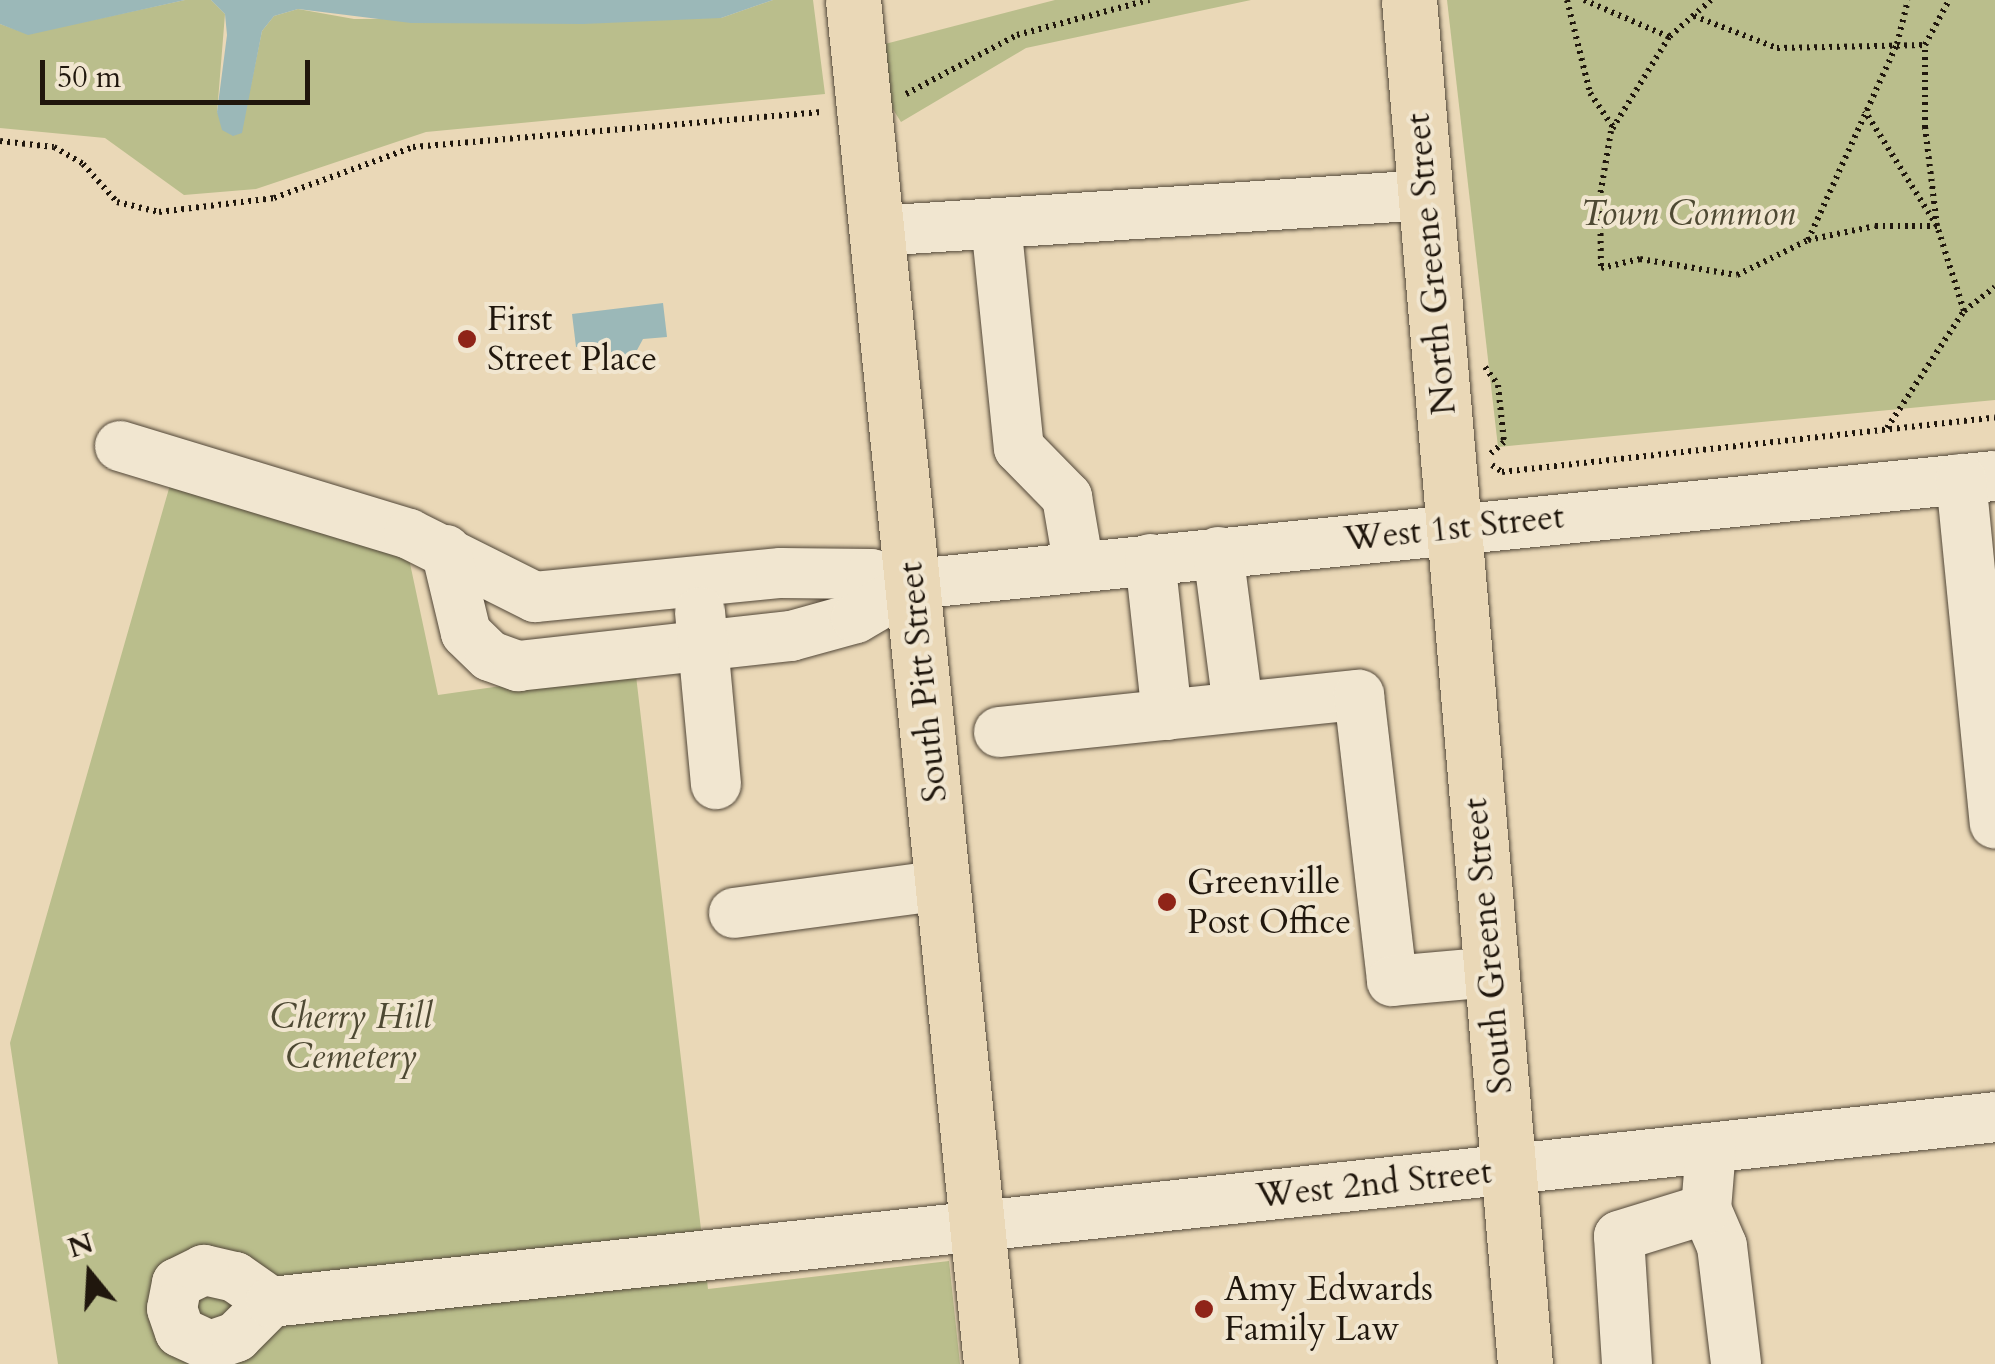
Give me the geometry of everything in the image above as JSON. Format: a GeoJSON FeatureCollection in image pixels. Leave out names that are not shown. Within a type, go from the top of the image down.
{"type":"FeatureCollection","features":[{"type":"Feature","properties":{"kind":"main road","name":"South Pitt Street"},"geometry":{"type":"LineString","coordinates":[[852,0],[880,89],[877,231],[991,1364]]}},
{"type":"Feature","properties":{"kind":"main road","name":"North Greene Street"},"geometry":{"type":"LineString","coordinates":[[1409,0],[1453,528]]}},
{"type":"Feature","properties":{"kind":"main road","name":"South Greene Street"},"geometry":{"type":"LineString","coordinates":[[1453,528],[1525,1364]]}},
{"type":"Feature","properties":{"kind":"street"},"geometry":{"type":"LineString","coordinates":[[877,231],[1426,194]]}},
{"type":"Feature","properties":{"kind":"street"},"geometry":{"type":"LineString","coordinates":[[996,223],[1019,448],[1067,497],[1079,566]]}},
{"type":"Feature","properties":{"kind":"street"},"geometry":{"type":"LineString","coordinates":[[120,446],[446,550],[523,593],[835,573],[914,584]]}},
{"type":"Feature","properties":{"kind":"street"},"geometry":{"type":"LineString","coordinates":[[1978,477],[1995,822]]}},
{"type":"Feature","properties":{"kind":"street","name":"West 1st Street"},"geometry":{"type":"LineString","coordinates":[[914,584],[1978,477]]}},
{"type":"Feature","properties":{"kind":"street"},"geometry":{"type":"LineString","coordinates":[[446,550],[466,633],[482,648],[518,666],[790,636],[856,618],[914,584]]}},
{"type":"Feature","properties":{"kind":"street"},"geometry":{"type":"LineString","coordinates":[[1218,552],[1238,708]]}},
{"type":"Feature","properties":{"kind":"street"},"geometry":{"type":"LineString","coordinates":[[1150,559],[1168,715]]}},
{"type":"Feature","properties":{"kind":"street"},"geometry":{"type":"LineString","coordinates":[[695,583],[706,647],[716,784]]}},
{"type":"Feature","properties":{"kind":"street"},"geometry":{"type":"LineString","coordinates":[[482,648],[523,593]]}},
{"type":"Feature","properties":{"kind":"street"},"geometry":{"type":"LineString","coordinates":[[1000,732],[1359,695],[1392,981],[1492,972]]}},
{"type":"Feature","properties":{"kind":"street"},"geometry":{"type":"LineString","coordinates":[[734,913],[943,884]]}},
{"type":"Feature","properties":{"kind":"street","name":"West 2nd Street"},"geometry":{"type":"LineString","coordinates":[[271,1302],[1995,1117]]}},
{"type":"Feature","properties":{"kind":"street"},"geometry":{"type":"LineString","coordinates":[[1711,1148],[1706,1209],[1722,1246],[1736,1364]]}},
{"type":"Feature","properties":{"kind":"street"},"geometry":{"type":"LineString","coordinates":[[1627,1364],[1620,1236],[1706,1209]]}},
{"type":"Feature","properties":{"kind":"path"},"geometry":{"type":"LineString","coordinates":[[880,89],[1018,35],[1149,0]]}},
{"type":"Feature","properties":{"kind":"path"},"geometry":{"type":"LineString","coordinates":[[1567,0],[1590,92],[1613,127]]}},
{"type":"Feature","properties":{"kind":"path"},"geometry":{"type":"LineString","coordinates":[[1584,0],[1668,37]]}},
{"type":"Feature","properties":{"kind":"path"},"geometry":{"type":"LineString","coordinates":[[1712,0],[1668,37],[1613,127],[1600,196],[1601,268],[1640,259],[1737,275],[1808,240],[1875,226],[1937,226]]}},
{"type":"Feature","properties":{"kind":"path"},"geometry":{"type":"LineString","coordinates":[[1808,240],[1897,44],[1908,0]]}},
{"type":"Feature","properties":{"kind":"path"},"geometry":{"type":"LineString","coordinates":[[1949,0],[1925,45],[1937,226],[1964,311]]}},
{"type":"Feature","properties":{"kind":"path"},"geometry":{"type":"LineString","coordinates":[[1694,16],[1777,48],[1866,50],[1897,44],[1925,45]]}},
{"type":"Feature","properties":{"kind":"path"},"geometry":{"type":"LineString","coordinates":[[0,141],[54,147],[84,164],[117,202],[159,212],[274,198],[413,147],[479,138],[810,108],[826,115],[828,131]]}},
{"type":"Feature","properties":{"kind":"path"},"geometry":{"type":"LineString","coordinates":[[1864,110],[1937,226]]}},
{"type":"Feature","properties":{"kind":"path"},"geometry":{"type":"LineString","coordinates":[[1886,429],[1964,311],[1995,287]]}},
{"type":"Feature","properties":{"kind":"path"},"geometry":{"type":"LineString","coordinates":[[1480,357],[1498,385],[1504,442],[1484,459],[1502,472],[1995,418]]}},
{"type":"Feature","properties":{"kind":"green space"},"geometry":{"type":"Polygon","coordinates":[[[185,0],[211,0],[225,14],[217,113],[250,89],[262,31],[274,16],[298,9],[354,19],[721,18],[773,0],[813,0],[825,94],[426,132],[256,189],[184,195],[105,138],[0,128],[0,24],[28,34],[185,0]]]}},
{"type":"Feature","properties":{"kind":"green space"},"geometry":{"type":"Polygon","coordinates":[[[1055,0],[1251,0],[1026,48],[901,122],[882,92],[885,44],[1055,0]]]}},
{"type":"Feature","properties":{"kind":"green space","name":"Town Common"},"geometry":{"type":"Polygon","coordinates":[[[1447,0],[1995,0],[1995,400],[1498,447],[1447,0]]]}},
{"type":"Feature","properties":{"kind":"green space","name":"Cherry Hill Cemetery"},"geometry":{"type":"Polygon","coordinates":[[[170,485],[408,554],[438,695],[635,667],[708,1289],[949,1261],[960,1364],[58,1364],[10,1043],[170,485]]]}},
{"type":"Feature","properties":{"kind":"water"},"geometry":{"type":"Polygon","coordinates":[[[0,0],[185,0],[28,35],[0,24],[0,0]]]}},
{"type":"Feature","properties":{"kind":"water"},"geometry":{"type":"Polygon","coordinates":[[[211,0],[773,0],[721,18],[583,24],[411,23],[298,9],[274,16],[262,31],[242,133],[233,136],[222,130],[217,112],[227,35],[225,14],[211,0]]]}},
{"type":"Feature","properties":{"kind":"water"},"geometry":{"type":"Polygon","coordinates":[[[663,303],[667,337],[643,339],[630,363],[609,362],[598,344],[576,347],[572,314],[663,303]]]}},
{"type":"Feature","properties":{"kind":"place","name":"First Street Place"},"geometry":{"type":"Point","coordinates":[467,339]}},
{"type":"Feature","properties":{"kind":"place","name":"Greenville Post Office"},"geometry":{"type":"Point","coordinates":[1167,902]}},
{"type":"Feature","properties":{"kind":"place","name":"Amy Edwards Family Law"},"geometry":{"type":"Point","coordinates":[1204,1309]}}]}
